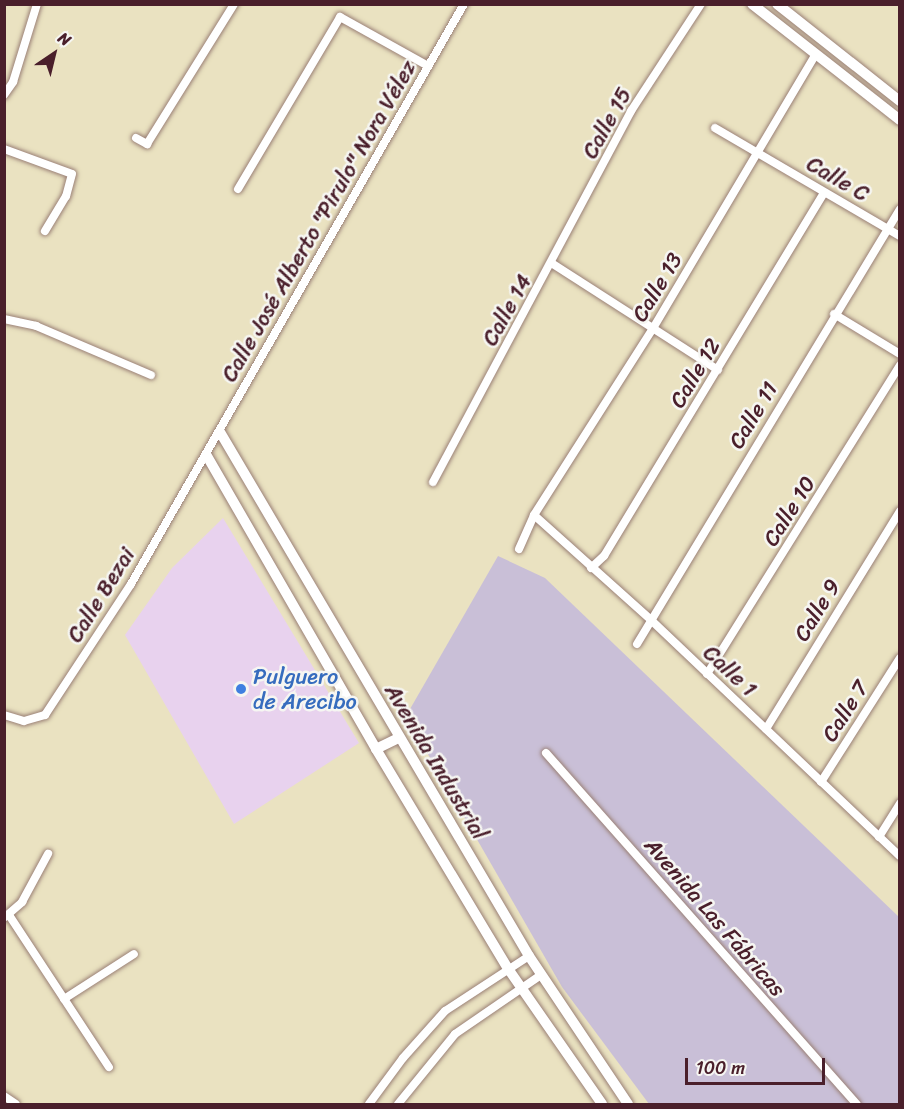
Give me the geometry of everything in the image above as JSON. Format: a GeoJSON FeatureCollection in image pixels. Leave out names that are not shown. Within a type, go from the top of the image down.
{"type":"FeatureCollection","features":[{"type":"Feature","properties":{"kind":"street"},"geometry":{"type":"LineString","coordinates":[[4,95],[13,82],[37,4]]}},
{"type":"Feature","properties":{"kind":"street"},"geometry":{"type":"LineString","coordinates":[[136,138],[147,144],[234,4]]}},
{"type":"Feature","properties":{"kind":"street","name":"Calle José Alberto \"Pirulo\" Nora Vélez"},"geometry":{"type":"LineString","coordinates":[[207,456],[464,4]]}},
{"type":"Feature","properties":{"kind":"street","name":"Calle 15"},"geometry":{"type":"LineString","coordinates":[[553,264],[632,111],[701,4]]}},
{"type":"Feature","properties":{"kind":"street"},"geometry":{"type":"LineString","coordinates":[[752,4],[815,56],[900,120]]}},
{"type":"Feature","properties":{"kind":"street"},"geometry":{"type":"LineString","coordinates":[[777,4],[900,101]]}},
{"type":"Feature","properties":{"kind":"street"},"geometry":{"type":"LineString","coordinates":[[238,189],[339,17],[428,66]]}},
{"type":"Feature","properties":{"kind":"street","name":"Calle 13"},"geometry":{"type":"LineString","coordinates":[[519,549],[528,535],[534,515],[652,330],[815,56]]}},
{"type":"Feature","properties":{"kind":"street","name":"Calle C"},"geometry":{"type":"LineString","coordinates":[[715,128],[900,236]]}},
{"type":"Feature","properties":{"kind":"street"},"geometry":{"type":"LineString","coordinates":[[4,148],[72,174],[66,196],[45,231]]}},
{"type":"Feature","properties":{"kind":"street","name":"Calle 12"},"geometry":{"type":"LineString","coordinates":[[591,568],[604,556],[824,193]]}},
{"type":"Feature","properties":{"kind":"street","name":"Calle 11"},"geometry":{"type":"LineString","coordinates":[[637,644],[834,314],[900,209]]}},
{"type":"Feature","properties":{"kind":"street","name":"Calle 14"},"geometry":{"type":"LineString","coordinates":[[433,482],[553,264],[652,330],[718,370]]}},
{"type":"Feature","properties":{"kind":"street"},"geometry":{"type":"LineString","coordinates":[[834,314],[900,354]]}},
{"type":"Feature","properties":{"kind":"street"},"geometry":{"type":"LineString","coordinates":[[4,320],[36,326],[152,375]]}},
{"type":"Feature","properties":{"kind":"street","name":"Calle 10"},"geometry":{"type":"LineString","coordinates":[[707,674],[900,365]]}},
{"type":"Feature","properties":{"kind":"street","name":"Avenida Industrial"},"geometry":{"type":"LineString","coordinates":[[220,432],[254,495],[529,956],[628,1104]]}},
{"type":"Feature","properties":{"kind":"street","name":"Avenida Industrial"},"geometry":{"type":"LineString","coordinates":[[207,456],[376,749],[509,970],[602,1104]]}},
{"type":"Feature","properties":{"kind":"street","name":"Calle Bezai"},"geometry":{"type":"LineString","coordinates":[[4,715],[24,721],[45,715],[131,584],[207,456]]}},
{"type":"Feature","properties":{"kind":"street"},"geometry":{"type":"LineString","coordinates":[[235,506],[254,495]]}},
{"type":"Feature","properties":{"kind":"street","name":"Calle 9"},"geometry":{"type":"LineString","coordinates":[[766,729],[900,510]]}},
{"type":"Feature","properties":{"kind":"street","name":"Calle 1"},"geometry":{"type":"LineString","coordinates":[[534,515],[651,620],[900,856]]}},
{"type":"Feature","properties":{"kind":"street","name":"Calle 7"},"geometry":{"type":"LineString","coordinates":[[821,782],[900,658]]}},
{"type":"Feature","properties":{"kind":"street"},"geometry":{"type":"LineString","coordinates":[[376,749],[399,738]]}},
{"type":"Feature","properties":{"kind":"street","name":"Avenida Las Fábricas"},"geometry":{"type":"LineString","coordinates":[[546,753],[857,1104]]}},
{"type":"Feature","properties":{"kind":"street"},"geometry":{"type":"LineString","coordinates":[[879,837],[900,803]]}},
{"type":"Feature","properties":{"kind":"street"},"geometry":{"type":"LineString","coordinates":[[48,854],[22,902],[7,916],[109,1067]]}},
{"type":"Feature","properties":{"kind":"street"},"geometry":{"type":"LineString","coordinates":[[64,999],[134,954]]}},
{"type":"Feature","properties":{"kind":"street"},"geometry":{"type":"LineString","coordinates":[[369,1104],[409,1050],[445,1011],[529,956]]}},
{"type":"Feature","properties":{"kind":"street"},"geometry":{"type":"LineString","coordinates":[[398,1104],[455,1034],[541,975]]}},
{"type":"Feature","properties":{"kind":"street"},"geometry":{"type":"LineString","coordinates":[[4,1096],[15,1104]]}},
{"type":"Feature","properties":{"kind":"shaded area","name":"Pulguero de Arecibo"},"geometry":{"type":"Polygon","coordinates":[[[223,518],[359,743],[234,824],[125,635],[172,568],[223,518]]]}},
{"type":"Feature","properties":{"kind":"shaded area"},"geometry":{"type":"Polygon","coordinates":[[[498,556],[545,578],[899,917],[899,1104],[649,1104],[562,987],[406,716],[498,556]]]}},
{"type":"Feature","properties":{"kind":"place","name":"Pulguero de Arecibo"},"geometry":{"type":"Point","coordinates":[241,689]}}]}
